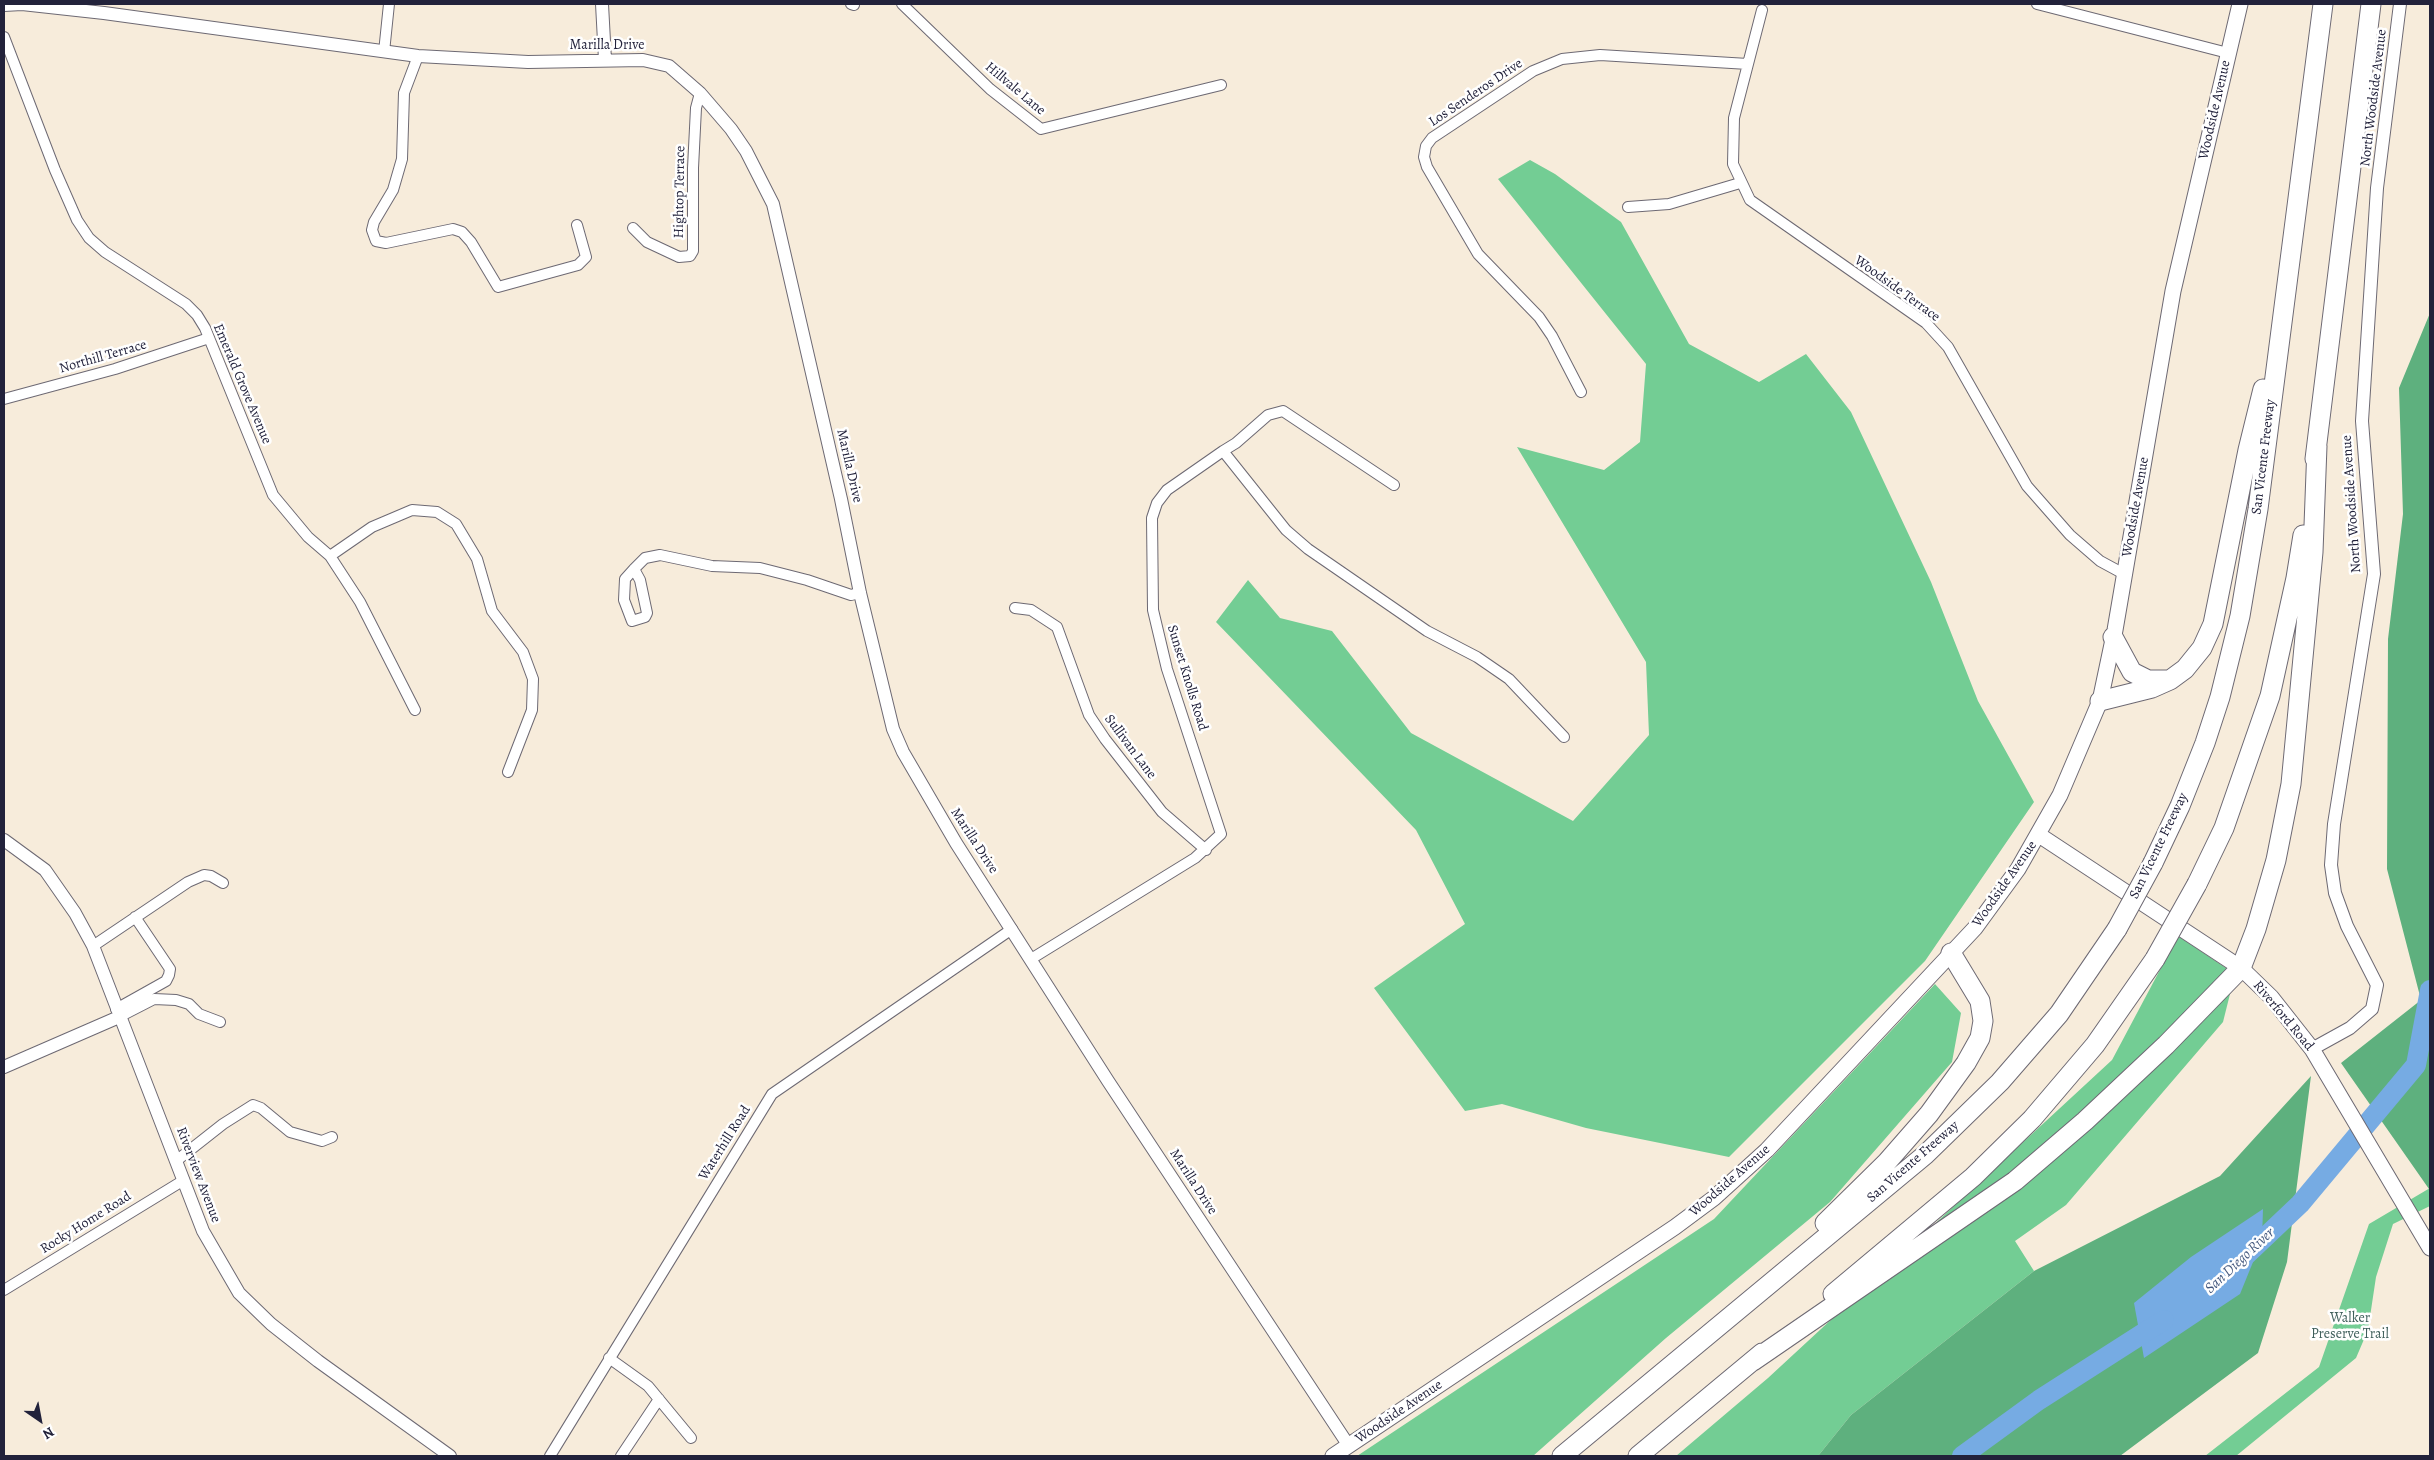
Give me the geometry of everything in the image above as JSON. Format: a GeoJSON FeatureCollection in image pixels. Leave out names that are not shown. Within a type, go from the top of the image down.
{"type":"FeatureCollection","features":[{"type":"Feature","properties":{"kind":"highway","name":"San Vicente Freeway"},"geometry":{"type":"LineString","coordinates":[[1562,1456],[1925,1155],[2000,1082],[2059,1014],[2117,929],[2153,863],[2180,806],[2205,743],[2220,697],[2240,616],[2258,509],[2323,4]]}},
{"type":"Feature","properties":{"kind":"highway"},"geometry":{"type":"LineString","coordinates":[[1638,1456],[1973,1177],[2032,1119],[2095,1044],[2155,960],[2197,884],[2224,828],[2270,696],[2296,578],[2317,446],[2352,146],[2371,4]]}},
{"type":"Feature","properties":{"kind":"highway"},"geometry":{"type":"LineString","coordinates":[[2100,701],[2152,688],[2170,680],[2185,669],[2202,648],[2213,624],[2248,450],[2284,305]]}},
{"type":"Feature","properties":{"kind":"highway"},"geometry":{"type":"LineString","coordinates":[[1753,1361],[2015,1181],[2085,1122],[2160,1051],[2241,968],[2256,929],[2276,860],[2291,784],[2313,552],[2317,446]]}},
{"type":"Feature","properties":{"kind":"highway"},"geometry":{"type":"LineString","coordinates":[[2113,637],[2132,672],[2148,680],[2170,680]]}},
{"type":"Feature","properties":{"kind":"highway"},"geometry":{"type":"LineString","coordinates":[[1658,1376],[1828,1221],[1887,1162],[1929,1114],[1966,1063],[1980,1038],[1984,1021],[1980,1000],[1951,953]]}},
{"type":"Feature","properties":{"kind":"main road","name":"Woodside Avenue"},"geometry":{"type":"LineString","coordinates":[[1333,1456],[1675,1227],[1714,1198],[1767,1150],[1974,928],[2013,877],[2040,835],[2060,795],[2100,701],[2113,637],[2173,291],[2240,4]]}},
{"type":"Feature","properties":{"kind":"main road","name":"Riverford Road"},"geometry":{"type":"LineString","coordinates":[[2040,835],[2241,968],[2271,997],[2312,1049],[2427,1243]]}},
{"type":"Feature","properties":{"kind":"street","name":"Marilla Drive"},"geometry":{"type":"LineString","coordinates":[[4,5],[22,4],[104,13],[418,56],[528,62],[643,60],[669,66],[700,93],[731,129],[746,152],[773,204],[841,499],[860,593],[893,729],[903,752],[956,843],[1108,1081],[1349,1446]]}},
{"type":"Feature","properties":{"kind":"street"},"geometry":{"type":"LineString","coordinates":[[384,52],[389,4]]}},
{"type":"Feature","properties":{"kind":"street"},"geometry":{"type":"LineString","coordinates":[[602,4],[605,60]]}},
{"type":"Feature","properties":{"kind":"street","name":"Hillvale Lane"},"geometry":{"type":"LineString","coordinates":[[902,4],[990,89],[1041,129],[1221,85]]}},
{"type":"Feature","properties":{"kind":"street"},"geometry":{"type":"LineString","coordinates":[[2037,4],[2228,53]]}},
{"type":"Feature","properties":{"kind":"street","name":"North Woodside Avenue"},"geometry":{"type":"LineString","coordinates":[[2312,1049],[2350,1028],[2372,1009],[2377,985],[2347,926],[2335,893],[2332,866],[2334,824],[2374,574],[2362,421],[2378,188],[2400,4]]}},
{"type":"Feature","properties":{"kind":"street","name":"Woodside Terrace"},"geometry":{"type":"LineString","coordinates":[[1762,10],[1734,118],[1733,164],[1750,200],[1926,324],[1948,347],[2027,486],[2070,535],[2100,562],[2124,574]]}},
{"type":"Feature","properties":{"kind":"street","name":"Emerald Grove Avenue"},"geometry":{"type":"LineString","coordinates":[[4,37],[55,170],[77,220],[89,238],[105,252],[186,304],[197,315],[209,338],[273,495],[308,537],[330,556],[360,602],[415,710]]}},
{"type":"Feature","properties":{"kind":"street","name":"Los Senderos Drive"},"geometry":{"type":"LineString","coordinates":[[1581,392],[1552,336],[1539,317],[1478,254],[1427,167],[1424,157],[1426,146],[1432,138],[1533,71],[1562,59],[1600,55],[1748,64]]}},
{"type":"Feature","properties":{"kind":"street"},"geometry":{"type":"LineString","coordinates":[[418,56],[404,93],[402,159],[393,190],[374,222],[372,230],[376,241],[386,243],[453,228],[462,232],[471,242],[498,287],[578,265],[586,257],[577,225]]}},
{"type":"Feature","properties":{"kind":"street","name":"Hightop Terrace"},"geometry":{"type":"LineString","coordinates":[[632,228],[647,242],[679,257],[690,256],[693,250],[693,168],[696,108],[700,93]]}},
{"type":"Feature","properties":{"kind":"street"},"geometry":{"type":"LineString","coordinates":[[1628,207],[1669,204],[1740,182]]}},
{"type":"Feature","properties":{"kind":"street","name":"Northill Terrace"},"geometry":{"type":"LineString","coordinates":[[4,399],[115,369],[209,338]]}},
{"type":"Feature","properties":{"kind":"street"},"geometry":{"type":"LineString","coordinates":[[1394,485],[1283,411],[1268,415],[1236,443],[1222,451],[1286,530],[1308,549],[1427,631],[1477,657],[1509,679],[1564,737]]}},
{"type":"Feature","properties":{"kind":"street","name":"Sunset Knolls Road"},"geometry":{"type":"LineString","coordinates":[[1031,959],[1206,850],[1221,834],[1167,669],[1153,610],[1152,518],[1157,503],[1167,490],[1222,451]]}},
{"type":"Feature","properties":{"kind":"street"},"geometry":{"type":"LineString","coordinates":[[330,556],[372,527],[412,510],[437,512],[456,524],[477,559],[492,611],[523,652],[533,678],[532,710],[508,772]]}},
{"type":"Feature","properties":{"kind":"street"},"geometry":{"type":"LineString","coordinates":[[634,569],[645,558],[660,555],[712,566],[760,568],[851,595],[860,593]]}},
{"type":"Feature","properties":{"kind":"street","name":"Sullivan Lane"},"geometry":{"type":"LineString","coordinates":[[1015,608],[1031,610],[1057,627],[1089,715],[1105,740],[1162,812],[1206,850]]}},
{"type":"Feature","properties":{"kind":"street","name":"Riverview Avenue"},"geometry":{"type":"LineString","coordinates":[[4,840],[45,870],[76,913],[93,946],[203,1231],[239,1293],[272,1324],[318,1361],[450,1456]]}},
{"type":"Feature","properties":{"kind":"street"},"geometry":{"type":"LineString","coordinates":[[93,946],[188,882],[204,875],[211,876],[223,883]]}},
{"type":"Feature","properties":{"kind":"street"},"geometry":{"type":"LineString","coordinates":[[118,1013],[166,981],[169,975],[170,969],[135,918]]}},
{"type":"Feature","properties":{"kind":"street","name":"Waterhill Road"},"geometry":{"type":"LineString","coordinates":[[550,1456],[772,1094],[1012,930]]}},
{"type":"Feature","properties":{"kind":"street"},"geometry":{"type":"LineString","coordinates":[[4,1067],[118,1013],[154,999],[176,1000],[189,1004],[199,1014],[220,1022]]}},
{"type":"Feature","properties":{"kind":"street"},"geometry":{"type":"LineString","coordinates":[[176,1161],[223,1124],[253,1106],[261,1108],[290,1132],[322,1142],[332,1137]]}},
{"type":"Feature","properties":{"kind":"street","name":"Rocky Home Road"},"geometry":{"type":"LineString","coordinates":[[4,1290],[184,1180]]}},
{"type":"Feature","properties":{"kind":"street"},"geometry":{"type":"LineString","coordinates":[[609,1358],[648,1386],[691,1438]]}},
{"type":"Feature","properties":{"kind":"street"},"geometry":{"type":"LineString","coordinates":[[622,1456],[658,1399]]}},
{"type":"Feature","properties":{"kind":"green space"},"geometry":{"type":"Polygon","coordinates":[[[1530,160],[1555,174],[1621,222],[1689,344],[1759,382],[1806,354],[1851,412],[1931,582],[1978,701],[2034,802],[1925,961],[1729,1157],[1586,1128],[1502,1104],[1465,1111],[1374,988],[1465,924],[1416,830],[1216,622],[1248,580],[1280,618],[1332,631],[1411,733],[1573,821],[1649,735],[1646,662],[1517,447],[1604,470],[1640,442],[1646,364],[1498,179],[1530,160]]]}},
{"type":"Feature","properties":{"kind":"green space"},"geometry":{"type":"Polygon","coordinates":[[[2430,313],[2429,1189],[2341,1063],[2421,1000],[2387,869],[2388,639],[2403,514],[2399,388],[2430,313]]]}},
{"type":"Feature","properties":{"kind":"green space"},"geometry":{"type":"Polygon","coordinates":[[[2178,936],[2235,974],[2223,1022],[2066,1205],[2015,1241],[2034,1271],[1851,1415],[1818,1456],[1676,1456],[1768,1378],[2112,1060],[2178,936]]]}},
{"type":"Feature","properties":{"kind":"green space"},"geometry":{"type":"Polygon","coordinates":[[[1935,984],[1961,1013],[1952,1062],[1830,1202],[1666,1338],[1533,1456],[1357,1456],[1714,1219],[1935,984]]]}},
{"type":"Feature","properties":{"kind":"green space"},"geometry":{"type":"Polygon","coordinates":[[[2311,1076],[2287,1262],[2258,1353],[2120,1456],[1818,1456],[1851,1415],[2034,1271],[2220,1176],[2311,1076]]]}},
{"type":"Feature","properties":{"kind":"green space","name":"Walker Preserve Trail"},"geometry":{"type":"Polygon","coordinates":[[[2430,1188],[2430,1206],[2393,1224],[2376,1277],[2368,1330],[2356,1358],[2236,1456],[2205,1456],[2319,1367],[2369,1224],[2430,1188]]]}},
{"type":"Feature","properties":{"kind":"water"},"geometry":{"type":"Polygon","coordinates":[[[2263,1209],[2262,1240],[2240,1294],[2144,1358],[2134,1303],[2191,1257],[2263,1209]]]}},
{"type":"Feature","properties":{"kind":"waterway","name":"San Diego River"},"geometry":{"type":"LineString","coordinates":[[2243,1258],[2300,1204],[2416,1065],[2430,990]]}},
{"type":"Feature","properties":{"kind":"waterway","name":"San Diego River"},"geometry":{"type":"LineString","coordinates":[[1962,1456],[2039,1400],[2164,1320]]}}]}
